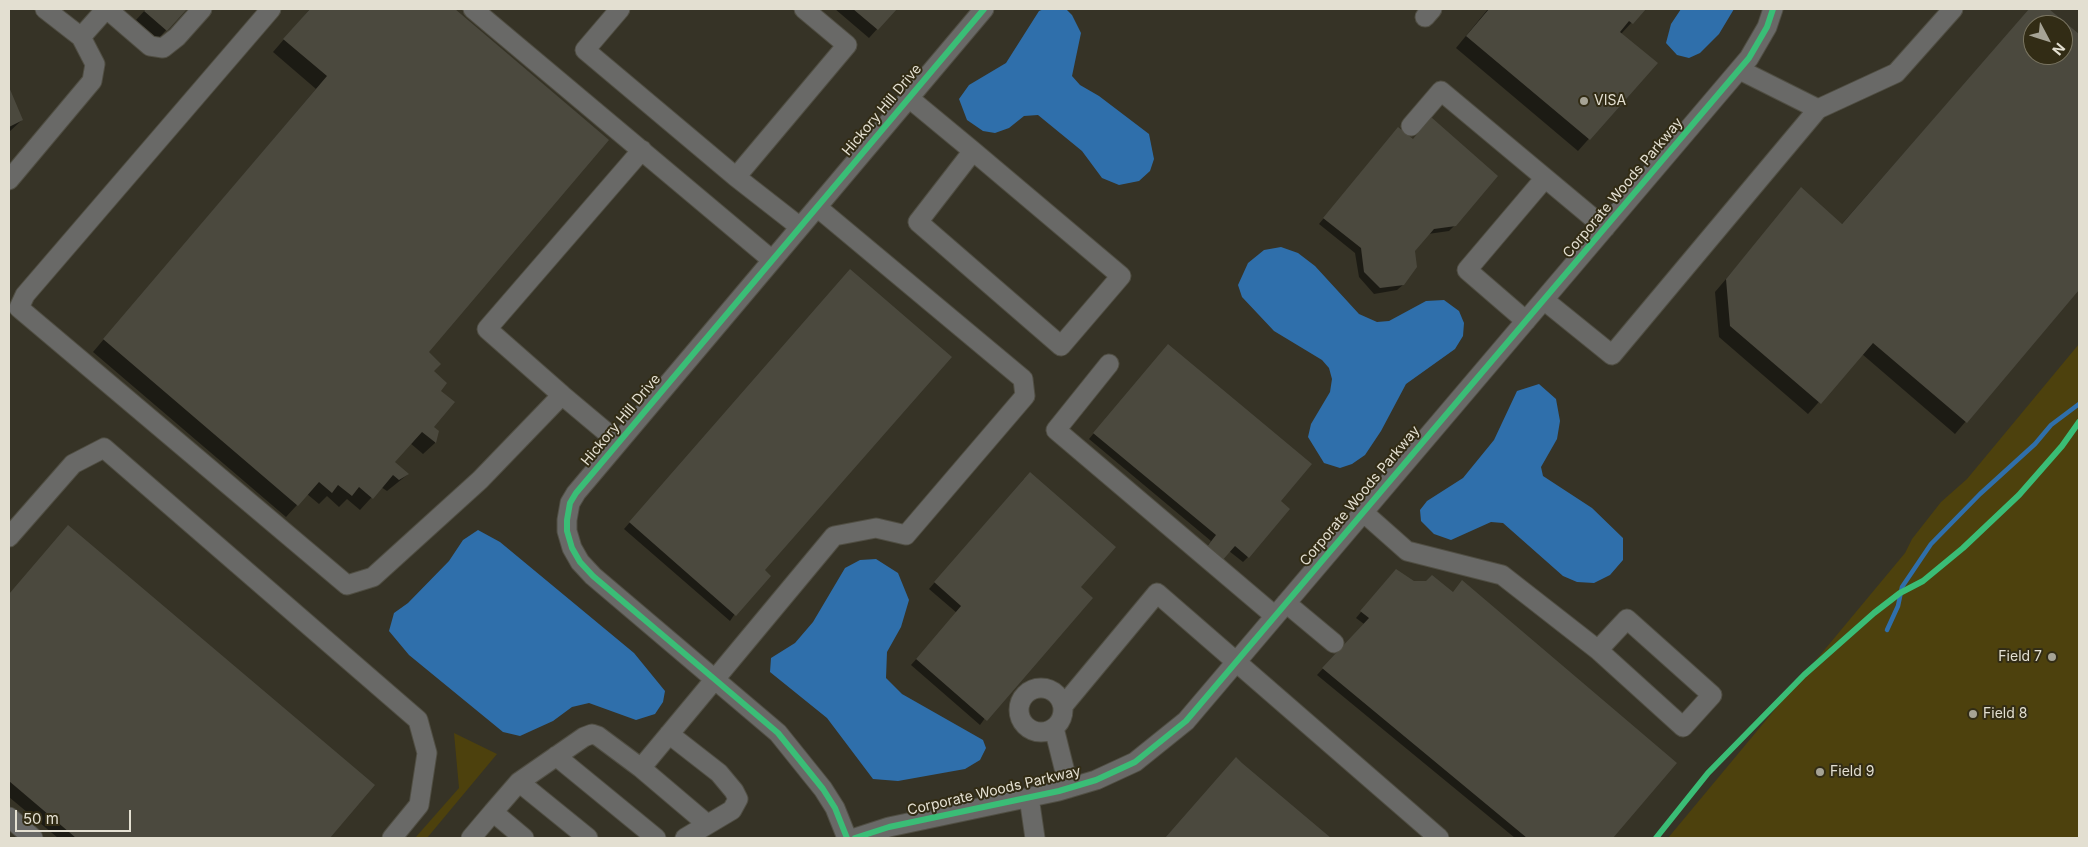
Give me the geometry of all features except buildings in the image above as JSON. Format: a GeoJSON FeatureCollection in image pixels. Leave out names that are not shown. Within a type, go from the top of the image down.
{"type":"FeatureCollection","features":[{"type":"Feature","properties":{"kind":"street"},"geometry":{"type":"LineString","coordinates":[[9,180],[92,81],[95,64],[81,38],[45,9]]}},
{"type":"Feature","properties":{"kind":"street"},"geometry":{"type":"LineString","coordinates":[[81,38],[106,9],[150,46],[163,48],[177,38],[202,9]]}},
{"type":"Feature","properties":{"kind":"street"},"geometry":{"type":"LineString","coordinates":[[271,9],[25,295],[19,308],[346,585],[373,577],[480,480],[562,395]]}},
{"type":"Feature","properties":{"kind":"street"},"geometry":{"type":"LineString","coordinates":[[473,9],[772,260]]}},
{"type":"Feature","properties":{"kind":"street"},"geometry":{"type":"LineString","coordinates":[[620,9],[585,50],[736,177],[800,227]]}},
{"type":"Feature","properties":{"kind":"street"},"geometry":{"type":"LineString","coordinates":[[736,177],[847,45],[804,9]]}},
{"type":"Feature","properties":{"kind":"street","name":"Hickory Hill Drive"},"geometry":{"type":"LineString","coordinates":[[847,838],[835,808],[796,754],[778,733],[592,576],[580,562],[572,548],[567,531],[570,503],[618,442],[984,9]]}},
{"type":"Feature","properties":{"kind":"street","name":"Corporate Woods Parkway"},"geometry":{"type":"LineString","coordinates":[[855,838],[898,825],[1070,788],[1118,771],[1158,745],[1186,721],[1740,70],[1758,45],[1772,9]]}},
{"type":"Feature","properties":{"kind":"street"},"geometry":{"type":"LineString","coordinates":[[1544,300],[1612,355],[1818,109],[1896,73],[1953,9]]}},
{"type":"Feature","properties":{"kind":"street"},"geometry":{"type":"LineString","coordinates":[[1740,70],[1818,109]]}},
{"type":"Feature","properties":{"kind":"street"},"geometry":{"type":"LineString","coordinates":[[1411,126],[1441,91],[1605,228]]}},
{"type":"Feature","properties":{"kind":"street"},"geometry":{"type":"LineString","coordinates":[[909,98],[973,151],[1121,276],[1061,346],[918,222],[973,151]]}},
{"type":"Feature","properties":{"kind":"street"},"geometry":{"type":"LineString","coordinates":[[618,442],[487,329],[642,150]]}},
{"type":"Feature","properties":{"kind":"street"},"geometry":{"type":"LineString","coordinates":[[1526,321],[1467,270],[1545,178]]}},
{"type":"Feature","properties":{"kind":"street"},"geometry":{"type":"LineString","coordinates":[[641,768],[834,536],[876,528],[906,535],[1024,396],[1023,380],[817,207]]}},
{"type":"Feature","properties":{"kind":"street"},"geometry":{"type":"LineString","coordinates":[[1109,364],[1056,430],[1280,610],[1334,643]]}},
{"type":"Feature","properties":{"kind":"street"},"geometry":{"type":"LineString","coordinates":[[9,537],[73,464],[104,448],[418,720],[427,753],[419,805],[392,838]]}},
{"type":"Feature","properties":{"kind":"street"},"geometry":{"type":"LineString","coordinates":[[1363,512],[1407,551],[1502,575],[1598,650],[1683,727],[1712,695],[1627,619],[1598,650]]}},
{"type":"Feature","properties":{"kind":"street"},"geometry":{"type":"LineString","coordinates":[[1062,706],[1157,594],[1237,661],[1439,838]]}},
{"type":"Feature","properties":{"kind":"street"},"geometry":{"type":"LineString","coordinates":[[1041,687],[1055,692],[1062,706],[1061,718],[1054,728],[1047,731],[1032,730],[1021,720],[1018,705],[1027,692],[1041,687]]}},
{"type":"Feature","properties":{"kind":"street"},"geometry":{"type":"LineString","coordinates":[[1054,728],[1070,788]]}},
{"type":"Feature","properties":{"kind":"street"},"geometry":{"type":"LineString","coordinates":[[471,838],[519,782],[584,737],[592,734],[598,736],[641,768],[707,824]]}},
{"type":"Feature","properties":{"kind":"street"},"geometry":{"type":"LineString","coordinates":[[669,734],[719,774],[734,791],[738,799],[732,810],[685,838]]}},
{"type":"Feature","properties":{"kind":"street"},"geometry":{"type":"LineString","coordinates":[[556,756],[656,838]]}},
{"type":"Feature","properties":{"kind":"street"},"geometry":{"type":"LineString","coordinates":[[519,782],[588,838]]}},
{"type":"Feature","properties":{"kind":"street"},"geometry":{"type":"LineString","coordinates":[[1029,797],[1035,838]]}},
{"type":"Feature","properties":{"kind":"street"},"geometry":{"type":"LineString","coordinates":[[493,812],[524,838]]}},
{"type":"Feature","properties":{"kind":"street"},"geometry":{"type":"LineString","coordinates":[[9,817],[33,838]]}},
{"type":"Feature","properties":{"kind":"shaded area"},"geometry":{"type":"Polygon","coordinates":[[[2079,344],[2079,838],[1668,838],[1905,553],[1912,539],[1941,502],[1967,479],[2079,344]]]}},
{"type":"Feature","properties":{"kind":"shaded area"},"geometry":{"type":"Polygon","coordinates":[[[454,733],[497,754],[427,838],[415,838],[459,788],[454,733]]]}},
{"type":"Feature","properties":{"kind":"water"},"geometry":{"type":"Polygon","coordinates":[[[1044,9],[1066,9],[1072,15],[1081,33],[1072,76],[1080,85],[1099,96],[1149,134],[1154,159],[1150,171],[1139,181],[1119,185],[1102,178],[1082,151],[1038,115],[1024,116],[1009,128],[995,133],[983,131],[967,120],[959,99],[969,85],[1006,63],[1039,11],[1044,9]]]}},
{"type":"Feature","properties":{"kind":"water"},"geometry":{"type":"Polygon","coordinates":[[[1681,9],[1734,9],[1719,34],[1700,53],[1689,58],[1677,55],[1666,43],[1671,24],[1681,9]]]}},
{"type":"Feature","properties":{"kind":"water"},"geometry":{"type":"Polygon","coordinates":[[[1281,247],[1298,253],[1315,266],[1359,314],[1377,322],[1389,321],[1426,301],[1444,300],[1459,311],[1464,323],[1463,336],[1455,349],[1406,384],[1381,431],[1365,455],[1352,464],[1340,468],[1324,463],[1308,437],[1311,424],[1330,392],[1332,379],[1329,368],[1322,360],[1274,331],[1242,297],[1238,285],[1248,263],[1264,250],[1281,247]]]}},
{"type":"Feature","properties":{"kind":"water"},"geometry":{"type":"Polygon","coordinates":[[[1539,384],[1556,399],[1560,421],[1557,439],[1541,467],[1543,476],[1592,508],[1623,538],[1623,560],[1610,575],[1594,583],[1577,582],[1563,576],[1503,523],[1491,522],[1451,540],[1434,534],[1421,521],[1420,510],[1427,501],[1463,478],[1494,440],[1517,391],[1539,384]]]}},
{"type":"Feature","properties":{"kind":"water"},"geometry":{"type":"Polygon","coordinates":[[[478,530],[500,542],[634,653],[665,691],[663,702],[655,714],[636,720],[589,703],[572,707],[553,721],[520,736],[503,732],[409,655],[389,631],[394,613],[408,603],[449,561],[463,540],[478,530]]]}},
{"type":"Feature","properties":{"kind":"water"},"geometry":{"type":"Polygon","coordinates":[[[876,559],[898,573],[909,600],[901,627],[887,652],[886,678],[902,694],[983,740],[986,748],[980,760],[965,769],[898,781],[873,779],[827,718],[770,672],[771,658],[795,643],[813,622],[845,568],[860,560],[876,559]]]}},
{"type":"Feature","properties":{"kind":"waterway"},"geometry":{"type":"LineString","coordinates":[[1887,630],[1898,606],[1902,587],[1931,544],[1980,494],[2035,444],[2051,425],[2079,404]]}},
{"type":"Feature","properties":{"kind":"cycle path"},"geometry":{"type":"LineString","coordinates":[[847,838],[835,808],[823,789],[778,733],[593,576],[580,562],[572,548],[567,531],[567,520],[570,503],[576,493],[984,9]]}},
{"type":"Feature","properties":{"kind":"cycle path"},"geometry":{"type":"LineString","coordinates":[[855,838],[889,827],[1059,791],[1096,780],[1135,762],[1186,721],[1749,58],[1767,27],[1773,9]]}},
{"type":"Feature","properties":{"kind":"cycle path"},"geometry":{"type":"LineString","coordinates":[[1656,838],[1708,773],[1804,675],[1874,613],[1900,593],[1923,581],[1963,548],[2019,495],[2062,446],[2079,422]]}},
{"type":"Feature","properties":{"kind":"place","name":"VISA"},"geometry":{"type":"Point","coordinates":[1584,101]}},
{"type":"Feature","properties":{"kind":"place","name":"Field 7"},"geometry":{"type":"Point","coordinates":[2052,657]}},
{"type":"Feature","properties":{"kind":"place","name":"Field 8"},"geometry":{"type":"Point","coordinates":[1973,714]}},
{"type":"Feature","properties":{"kind":"place","name":"Field 9"},"geometry":{"type":"Point","coordinates":[1820,772]}}]}
